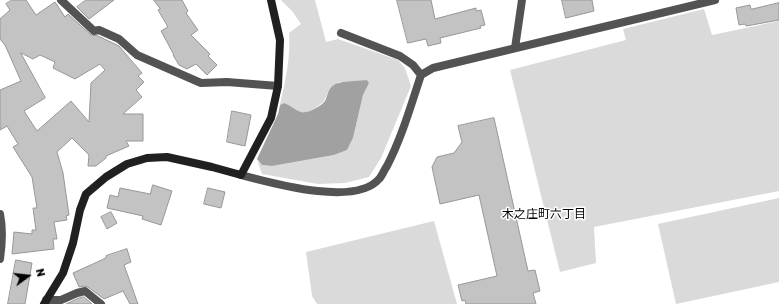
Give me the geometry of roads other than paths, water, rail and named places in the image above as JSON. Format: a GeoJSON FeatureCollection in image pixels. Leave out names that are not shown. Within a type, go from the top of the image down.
{"type":"FeatureCollection","features":[{"type":"Feature","properties":{"kind":"street"},"geometry":{"type":"LineString","coordinates":[[61,0],[94,31],[99,30],[119,39],[138,56],[201,83],[227,82],[278,86]]}},
{"type":"Feature","properties":{"kind":"street"},"geometry":{"type":"LineString","coordinates":[[241,175],[271,118],[278,86],[280,40],[271,0]]}},
{"type":"Feature","properties":{"kind":"street"},"geometry":{"type":"LineString","coordinates":[[515,48],[522,0]]}},
{"type":"Feature","properties":{"kind":"street"},"geometry":{"type":"LineString","coordinates":[[45,302],[63,273],[73,243],[80,210],[86,194],[106,177],[127,164],[147,158],[167,157],[316,191],[334,192],[358,190],[372,185],[380,179],[396,149],[421,75],[434,68],[715,0]]}},
{"type":"Feature","properties":{"kind":"street"},"geometry":{"type":"LineString","coordinates":[[341,33],[400,56],[413,65],[421,75]]}},
{"type":"Feature","properties":{"kind":"street"},"geometry":{"type":"LineString","coordinates":[[0,214],[2,248],[0,259]]}},
{"type":"Feature","properties":{"kind":"street"},"geometry":{"type":"LineString","coordinates":[[45,302],[61,300],[85,291],[101,304]]}},
{"type":"Feature","properties":{"kind":"district","name":"木之庄町六丁目"},"geometry":{"type":"Point","coordinates":[544,215]}}]}
